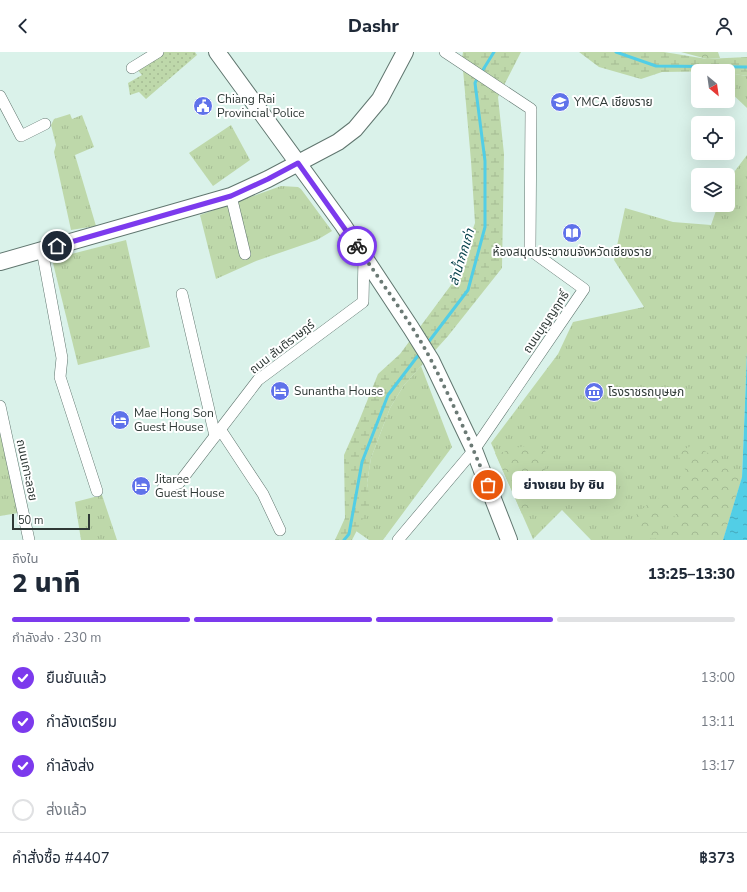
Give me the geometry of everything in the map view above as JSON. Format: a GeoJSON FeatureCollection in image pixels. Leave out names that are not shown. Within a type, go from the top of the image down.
{"type":"FeatureCollection","features":[{"type":"Feature","properties":{"kind":"main road"},"geometry":{"type":"LineString","coordinates":[[217,52],[364,256],[431,360],[474,450],[505,536],[520,540]]}},
{"type":"Feature","properties":{"kind":"main road"},"geometry":{"type":"LineString","coordinates":[[0,262],[231,196],[268,179],[338,142],[355,129],[380,99],[405,52]]}},
{"type":"Feature","properties":{"kind":"street"},"geometry":{"type":"LineString","coordinates":[[132,68],[158,52]]}},
{"type":"Feature","properties":{"kind":"street","name":"ถนนบุญญฤทธิ์"},"geometry":{"type":"LineString","coordinates":[[398,540],[474,450],[584,289],[530,250],[531,109],[445,52]]}},
{"type":"Feature","properties":{"kind":"street"},"geometry":{"type":"LineString","coordinates":[[0,96],[21,136],[45,124]]}},
{"type":"Feature","properties":{"kind":"street"},"geometry":{"type":"LineString","coordinates":[[231,196],[245,254]]}},
{"type":"Feature","properties":{"kind":"street"},"geometry":{"type":"LineString","coordinates":[[42,250],[62,358],[60,377],[97,491]]}},
{"type":"Feature","properties":{"kind":"street","name":"ถนน สันติราษฎร์"},"geometry":{"type":"LineString","coordinates":[[163,488],[179,483],[258,380],[363,302],[364,256]]}},
{"type":"Feature","properties":{"kind":"street"},"geometry":{"type":"LineString","coordinates":[[182,294],[218,433],[263,494],[280,530]]}},
{"type":"Feature","properties":{"kind":"street","name":"ถนนเกาะลอย"},"geometry":{"type":"LineString","coordinates":[[0,406],[29,540]]}},
{"type":"Feature","properties":{"kind":"green space"},"geometry":{"type":"Polygon","coordinates":[[[149,52],[195,52],[197,55],[146,99],[139,92],[130,95],[128,83],[142,75],[132,64],[149,52]]]}},
{"type":"Feature","properties":{"kind":"green space"},"geometry":{"type":"Polygon","coordinates":[[[463,52],[521,52],[498,97],[504,154],[502,268],[448,336],[404,385],[390,408],[371,458],[367,483],[371,503],[352,540],[335,540],[345,518],[344,455],[378,374],[400,354],[454,281],[475,223],[462,58],[463,52]]]}},
{"type":"Feature","properties":{"kind":"green space"},"geometry":{"type":"Polygon","coordinates":[[[579,52],[664,52],[707,59],[747,57],[747,76],[735,74],[735,64],[691,64],[691,72],[662,72],[641,79],[599,67],[579,52]]]}},
{"type":"Feature","properties":{"kind":"green space"},"geometry":{"type":"Polygon","coordinates":[[[681,52],[718,52],[720,58],[707,59],[681,52]]]}},
{"type":"Feature","properties":{"kind":"green space"},"geometry":{"type":"Polygon","coordinates":[[[735,74],[747,76],[747,108],[735,97],[735,74]]]}},
{"type":"Feature","properties":{"kind":"green space"},"geometry":{"type":"Polygon","coordinates":[[[70,114],[72,119],[82,115],[94,147],[75,155],[96,226],[71,230],[54,152],[56,145],[51,125],[54,119],[70,114]]]}},
{"type":"Feature","properties":{"kind":"green space"},"geometry":{"type":"Polygon","coordinates":[[[231,125],[250,160],[213,186],[189,153],[231,125]]]}},
{"type":"Feature","properties":{"kind":"green space"},"geometry":{"type":"Polygon","coordinates":[[[747,155],[747,352],[742,477],[723,540],[591,540],[562,510],[533,539],[491,443],[558,354],[573,322],[644,307],[614,260],[625,208],[673,222],[711,225],[716,212],[735,212],[735,171],[747,155]]]}},
{"type":"Feature","properties":{"kind":"green space"},"geometry":{"type":"Polygon","coordinates":[[[281,186],[298,187],[301,189],[332,231],[317,240],[256,261],[216,279],[200,215],[281,186]]]}},
{"type":"Feature","properties":{"kind":"green space"},"geometry":{"type":"Polygon","coordinates":[[[126,240],[150,347],[78,365],[52,259],[126,240]]]}},
{"type":"Feature","properties":{"kind":"green space"},"geometry":{"type":"Polygon","coordinates":[[[421,366],[452,447],[383,540],[369,540],[356,531],[370,503],[367,483],[371,458],[390,408],[404,385],[421,366]]]}},
{"type":"Feature","properties":{"kind":"green space"},"geometry":{"type":"Polygon","coordinates":[[[0,406],[18,513],[0,516],[0,406]]]}},
{"type":"Feature","properties":{"kind":"green space"},"geometry":{"type":"Polygon","coordinates":[[[695,444],[742,477],[723,540],[667,540],[669,526],[681,506],[681,482],[689,477],[678,455],[683,450],[695,444]]]}},
{"type":"Feature","properties":{"kind":"green space"},"geometry":{"type":"Polygon","coordinates":[[[532,445],[544,449],[548,456],[548,463],[545,467],[547,486],[545,495],[522,514],[495,453],[532,445]]]}},
{"type":"Feature","properties":{"kind":"green space"},"geometry":{"type":"Polygon","coordinates":[[[102,495],[117,540],[81,540],[75,502],[102,495]]]}},
{"type":"Feature","properties":{"kind":"green space"},"geometry":{"type":"Polygon","coordinates":[[[660,498],[667,500],[671,508],[662,522],[658,538],[646,538],[637,529],[635,516],[648,504],[660,498]]]}},
{"type":"Feature","properties":{"kind":"water"},"geometry":{"type":"Polygon","coordinates":[[[747,352],[747,540],[723,540],[742,477],[747,352]]]}},
{"type":"Feature","properties":{"kind":"waterway","name":"ลำน้ำกกเก่า"},"geometry":{"type":"LineString","coordinates":[[481,73],[494,52]]}},
{"type":"Feature","properties":{"kind":"waterway","name":"ลำน้ำกกเก่า"},"geometry":{"type":"LineString","coordinates":[[616,52],[656,66],[747,67]]}},
{"type":"Feature","properties":{"kind":"waterway","name":"ลำน้ำกกเก่า"},"geometry":{"type":"LineString","coordinates":[[427,344],[468,290],[485,227],[485,161],[475,83],[478,77]]}},
{"type":"Feature","properties":{"kind":"waterway","name":"ลำน้ำกกเก่า"},"geometry":{"type":"LineString","coordinates":[[344,540],[349,534],[362,462],[388,395],[420,353]]}},
{"type":"Feature","properties":{"kind":"way so far"},"geometry":{"type":"LineString","coordinates":[[357,246],[431,360],[474,450],[488,485]]}},
{"type":"Feature","properties":{"kind":"place","name":"YMCA เชียงราย"},"geometry":{"type":"Point","coordinates":[560,102]}},
{"type":"Feature","properties":{"kind":"place","name":"Chiang Rai Provincial Police"},"geometry":{"type":"Point","coordinates":[203,106]}},
{"type":"Feature","properties":{"kind":"place","name":"ห้องสมุดประชาชนจังหวัดเชียงราย"},"geometry":{"type":"Point","coordinates":[572,233]}},
{"type":"Feature","properties":{"kind":"place","name":"Sunantha House"},"geometry":{"type":"Point","coordinates":[280,391]}},
{"type":"Feature","properties":{"kind":"place","name":"โรงราชรถบุษษก"},"geometry":{"type":"Point","coordinates":[594,392]}},
{"type":"Feature","properties":{"kind":"place","name":"Mae Hong Son Guest House"},"geometry":{"type":"Point","coordinates":[120,420]}},
{"type":"Feature","properties":{"kind":"place","name":"ย่างเยน by ชิน"},"geometry":{"type":"Point","coordinates":[488,485]}},
{"type":"Feature","properties":{"kind":"place","name":"Jitaree Guest House"},"geometry":{"type":"Point","coordinates":[141,486]}},
{"type":"Feature","properties":{"kind":"route"},"geometry":{"type":"LineString","coordinates":[[57,246],[231,196],[298,163],[357,246]]}}]}
